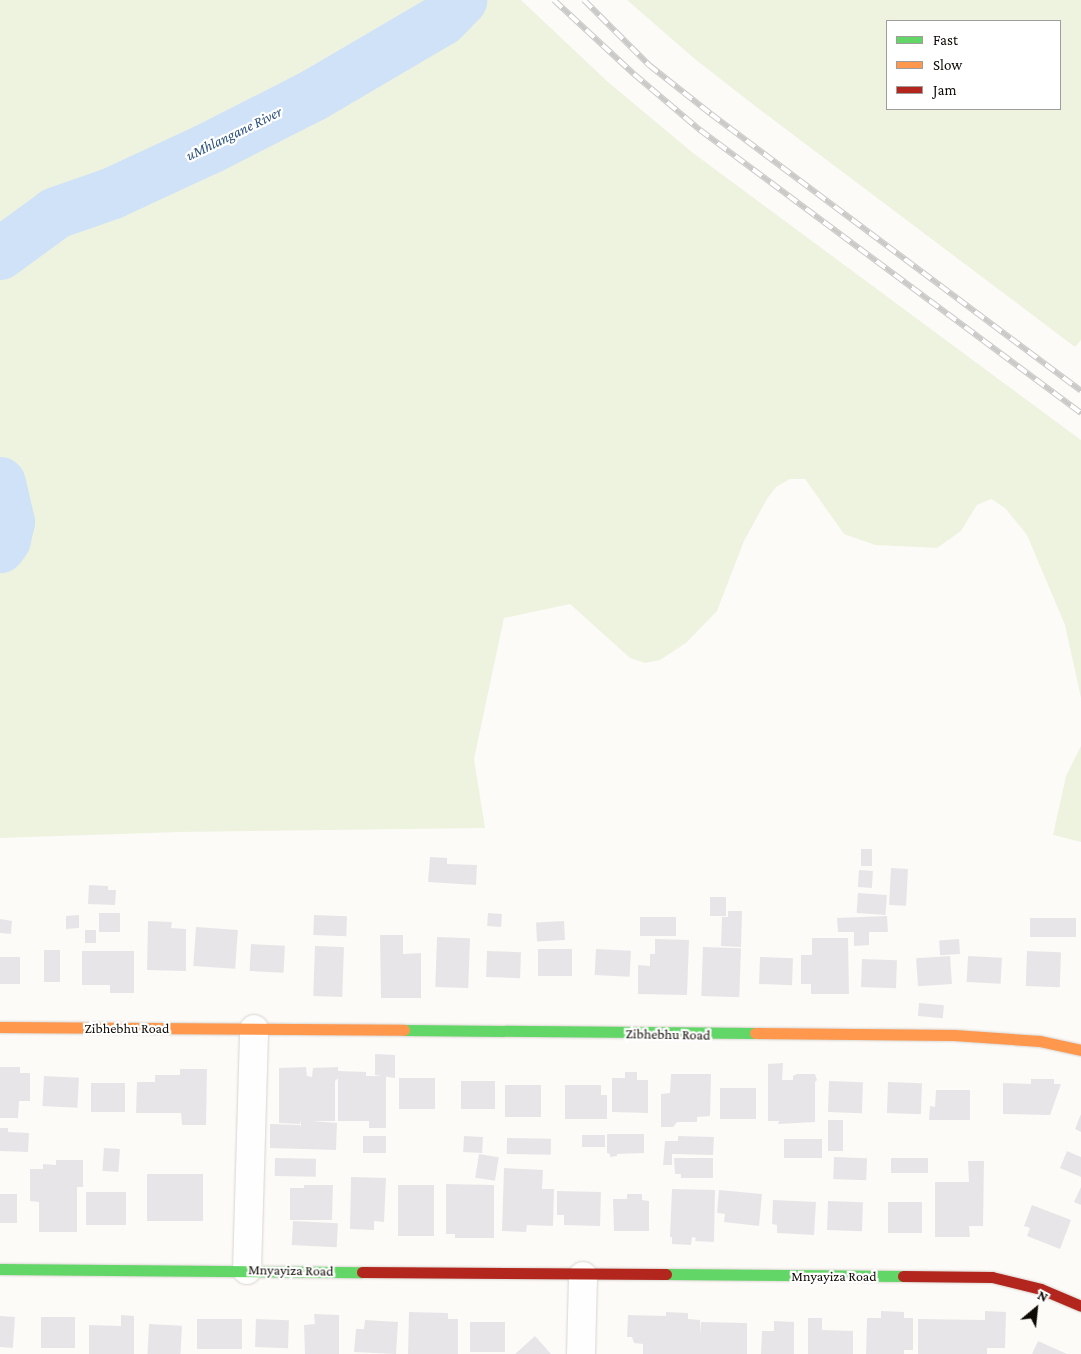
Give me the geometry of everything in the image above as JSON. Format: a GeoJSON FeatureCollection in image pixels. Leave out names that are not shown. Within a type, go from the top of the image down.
{"type":"FeatureCollection","features":[{"type":"Feature","properties":{"kind":"street","name":"Zibhebhu Road"},"geometry":{"type":"LineString","coordinates":[[0,1027],[994,1036],[1040,1041],[1081,1050]]}},
{"type":"Feature","properties":{"kind":"street"},"geometry":{"type":"LineString","coordinates":[[247,1270],[254,1029]]}},
{"type":"Feature","properties":{"kind":"street","name":"Mnyayiza Road"},"geometry":{"type":"LineString","coordinates":[[0,1269],[247,1270],[583,1276],[992,1277],[1041,1289],[1081,1306]]}},
{"type":"Feature","properties":{"kind":"street"},"geometry":{"type":"LineString","coordinates":[[581,1354],[583,1276]]}},
{"type":"Feature","properties":{"kind":"green space"},"geometry":{"type":"Polygon","coordinates":[[[0,0],[521,0],[608,82],[693,153],[1081,440],[1081,698],[1065,625],[1027,535],[1005,508],[991,499],[977,505],[961,531],[937,548],[875,545],[844,534],[805,479],[790,479],[776,487],[767,499],[744,541],[717,611],[686,643],[660,660],[645,663],[630,658],[570,604],[504,618],[474,759],[485,828],[180,832],[0,838],[0,0]]]}},
{"type":"Feature","properties":{"kind":"green space"},"geometry":{"type":"Polygon","coordinates":[[[627,0],[1081,0],[1081,340],[1075,347],[696,60],[627,0]]]}},
{"type":"Feature","properties":{"kind":"green space"},"geometry":{"type":"Polygon","coordinates":[[[1081,746],[1081,842],[1053,835],[1066,776],[1081,746]]]}},
{"type":"Feature","properties":{"kind":"building"},"geometry":{"type":"Polygon","coordinates":[[[861,849],[872,849],[872,866],[861,866],[861,849]]]}},
{"type":"Feature","properties":{"kind":"building"},"geometry":{"type":"Polygon","coordinates":[[[430,857],[447,858],[447,864],[477,865],[476,885],[428,882],[430,857]]]}},
{"type":"Feature","properties":{"kind":"building"},"geometry":{"type":"Polygon","coordinates":[[[891,868],[908,869],[906,906],[889,905],[891,868]]]}},
{"type":"Feature","properties":{"kind":"building"},"geometry":{"type":"Polygon","coordinates":[[[859,870],[873,871],[872,888],[858,887],[859,870]]]}},
{"type":"Feature","properties":{"kind":"building"},"geometry":{"type":"Polygon","coordinates":[[[89,885],[108,886],[108,890],[116,890],[115,905],[88,904],[89,885]]]}},
{"type":"Feature","properties":{"kind":"building"},"geometry":{"type":"Polygon","coordinates":[[[858,893],[887,895],[886,915],[857,913],[858,893]]]}},
{"type":"Feature","properties":{"kind":"building"},"geometry":{"type":"Polygon","coordinates":[[[710,897],[726,897],[726,916],[710,916],[710,897]]]}},
{"type":"Feature","properties":{"kind":"building"},"geometry":{"type":"Polygon","coordinates":[[[728,911],[742,911],[741,947],[721,946],[722,917],[728,917],[728,911]]]}},
{"type":"Feature","properties":{"kind":"building"},"geometry":{"type":"Polygon","coordinates":[[[99,913],[120,913],[120,932],[99,932],[99,913]]]}},
{"type":"Feature","properties":{"kind":"building"},"geometry":{"type":"Polygon","coordinates":[[[488,913],[502,914],[501,927],[487,926],[488,913]]]}},
{"type":"Feature","properties":{"kind":"building"},"geometry":{"type":"Polygon","coordinates":[[[79,915],[79,928],[66,929],[66,916],[79,915]]]}},
{"type":"Feature","properties":{"kind":"building"},"geometry":{"type":"Polygon","coordinates":[[[314,915],[347,916],[346,936],[313,935],[314,915]]]}},
{"type":"Feature","properties":{"kind":"building"},"geometry":{"type":"Polygon","coordinates":[[[887,916],[888,932],[869,932],[869,945],[854,946],[854,932],[838,932],[837,918],[887,916]]]}},
{"type":"Feature","properties":{"kind":"building"},"geometry":{"type":"Polygon","coordinates":[[[640,917],[676,917],[676,936],[640,936],[640,917]]]}},
{"type":"Feature","properties":{"kind":"building"},"geometry":{"type":"Polygon","coordinates":[[[1030,918],[1076,918],[1076,937],[1030,937],[1030,918]]]}},
{"type":"Feature","properties":{"kind":"building"},"geometry":{"type":"Polygon","coordinates":[[[0,919],[12,921],[11,934],[0,933],[0,919]]]}},
{"type":"Feature","properties":{"kind":"building"},"geometry":{"type":"Polygon","coordinates":[[[148,921],[172,922],[171,928],[186,929],[186,971],[147,970],[148,921]]]}},
{"type":"Feature","properties":{"kind":"building"},"geometry":{"type":"Polygon","coordinates":[[[564,921],[565,940],[537,941],[536,922],[564,921]]]}},
{"type":"Feature","properties":{"kind":"building"},"geometry":{"type":"Polygon","coordinates":[[[196,927],[238,930],[235,969],[193,966],[196,927]]]}},
{"type":"Feature","properties":{"kind":"building"},"geometry":{"type":"Polygon","coordinates":[[[85,930],[96,930],[96,943],[85,943],[85,930]]]}},
{"type":"Feature","properties":{"kind":"building"},"geometry":{"type":"Polygon","coordinates":[[[380,935],[403,935],[403,954],[421,953],[421,998],[381,998],[380,935]]]}},
{"type":"Feature","properties":{"kind":"building"},"geometry":{"type":"Polygon","coordinates":[[[437,937],[470,938],[468,988],[435,987],[437,937]]]}},
{"type":"Feature","properties":{"kind":"building"},"geometry":{"type":"Polygon","coordinates":[[[812,938],[848,938],[849,994],[811,994],[811,984],[801,984],[801,955],[812,955],[812,938]]]}},
{"type":"Feature","properties":{"kind":"building"},"geometry":{"type":"Polygon","coordinates":[[[655,939],[689,940],[687,995],[638,994],[638,965],[650,966],[650,954],[655,954],[655,939]]]}},
{"type":"Feature","properties":{"kind":"building"},"geometry":{"type":"Polygon","coordinates":[[[959,939],[960,954],[940,955],[939,940],[959,939]]]}},
{"type":"Feature","properties":{"kind":"building"},"geometry":{"type":"Polygon","coordinates":[[[251,944],[285,946],[284,973],[250,971],[251,944]]]}},
{"type":"Feature","properties":{"kind":"building"},"geometry":{"type":"Polygon","coordinates":[[[315,946],[344,947],[342,997],[313,996],[315,946]]]}},
{"type":"Feature","properties":{"kind":"building"},"geometry":{"type":"Polygon","coordinates":[[[703,947],[741,948],[739,997],[701,996],[703,947]]]}},
{"type":"Feature","properties":{"kind":"building"},"geometry":{"type":"Polygon","coordinates":[[[538,949],[572,949],[572,976],[538,976],[538,949]]]}},
{"type":"Feature","properties":{"kind":"building"},"geometry":{"type":"Polygon","coordinates":[[[596,949],[631,951],[630,977],[595,975],[596,949]]]}},
{"type":"Feature","properties":{"kind":"building"},"geometry":{"type":"Polygon","coordinates":[[[44,950],[60,950],[60,982],[44,982],[44,950]]]}},
{"type":"Feature","properties":{"kind":"building"},"geometry":{"type":"Polygon","coordinates":[[[82,951],[134,951],[134,993],[110,993],[110,985],[82,985],[82,951]]]}},
{"type":"Feature","properties":{"kind":"building"},"geometry":{"type":"Polygon","coordinates":[[[487,951],[521,952],[520,978],[486,977],[487,951]]]}},
{"type":"Feature","properties":{"kind":"building"},"geometry":{"type":"Polygon","coordinates":[[[1027,951],[1061,952],[1060,987],[1026,986],[1027,951]]]}},
{"type":"Feature","properties":{"kind":"building"},"geometry":{"type":"Polygon","coordinates":[[[950,956],[952,984],[918,986],[916,958],[950,956]]]}},
{"type":"Feature","properties":{"kind":"building"},"geometry":{"type":"Polygon","coordinates":[[[968,956],[1002,958],[1001,984],[967,982],[968,956]]]}},
{"type":"Feature","properties":{"kind":"building"},"geometry":{"type":"Polygon","coordinates":[[[0,957],[20,957],[20,984],[0,984],[0,957]]]}},
{"type":"Feature","properties":{"kind":"building"},"geometry":{"type":"Polygon","coordinates":[[[760,957],[793,958],[792,985],[759,984],[760,957]]]}},
{"type":"Feature","properties":{"kind":"building"},"geometry":{"type":"Polygon","coordinates":[[[862,959],[897,960],[896,988],[861,987],[862,959]]]}},
{"type":"Feature","properties":{"kind":"building"},"geometry":{"type":"Polygon","coordinates":[[[919,1003],[944,1005],[943,1018],[918,1016],[919,1003]]]}},
{"type":"Feature","properties":{"kind":"building"},"geometry":{"type":"Polygon","coordinates":[[[375,1054],[395,1055],[395,1078],[375,1075],[375,1054]]]}},
{"type":"Feature","properties":{"kind":"building"},"geometry":{"type":"Polygon","coordinates":[[[783,1063],[782,1080],[793,1080],[793,1076],[797,1074],[815,1074],[817,1080],[815,1082],[815,1122],[778,1124],[779,1121],[768,1121],[768,1064],[783,1063]]]}},
{"type":"Feature","properties":{"kind":"building"},"geometry":{"type":"Polygon","coordinates":[[[0,1067],[20,1067],[20,1073],[30,1073],[30,1101],[19,1101],[18,1118],[0,1118],[0,1067]]]}},
{"type":"Feature","properties":{"kind":"building"},"geometry":{"type":"Polygon","coordinates":[[[306,1067],[307,1076],[312,1077],[313,1068],[338,1067],[338,1071],[366,1072],[366,1076],[386,1076],[386,1128],[369,1128],[369,1121],[338,1121],[338,1078],[335,1081],[335,1121],[312,1121],[337,1123],[336,1150],[270,1148],[270,1124],[300,1125],[301,1127],[301,1121],[300,1124],[279,1123],[279,1068],[306,1067]]]}},
{"type":"Feature","properties":{"kind":"building"},"geometry":{"type":"Polygon","coordinates":[[[180,1069],[207,1069],[206,1125],[182,1125],[181,1113],[136,1113],[137,1082],[155,1082],[155,1075],[180,1075],[180,1069]]]}},
{"type":"Feature","properties":{"kind":"building"},"geometry":{"type":"Polygon","coordinates":[[[625,1072],[637,1072],[637,1080],[648,1080],[648,1113],[612,1112],[612,1078],[625,1078],[625,1072]]]}},
{"type":"Feature","properties":{"kind":"building"},"geometry":{"type":"Polygon","coordinates":[[[671,1074],[711,1074],[710,1116],[697,1117],[697,1122],[677,1122],[673,1127],[661,1127],[661,1094],[670,1093],[671,1074]]]}},
{"type":"Feature","properties":{"kind":"building"},"geometry":{"type":"Polygon","coordinates":[[[44,1076],[79,1078],[77,1108],[42,1106],[44,1076]]]}},
{"type":"Feature","properties":{"kind":"building"},"geometry":{"type":"Polygon","coordinates":[[[399,1078],[435,1078],[435,1109],[399,1109],[399,1078]]]}},
{"type":"Feature","properties":{"kind":"building"},"geometry":{"type":"Polygon","coordinates":[[[1031,1079],[1054,1079],[1054,1084],[1061,1084],[1050,1115],[1003,1114],[1003,1083],[1031,1084],[1031,1079]]]}},
{"type":"Feature","properties":{"kind":"building"},"geometry":{"type":"Polygon","coordinates":[[[461,1081],[495,1081],[495,1109],[461,1109],[461,1081]]]}},
{"type":"Feature","properties":{"kind":"building"},"geometry":{"type":"Polygon","coordinates":[[[829,1081],[863,1082],[862,1113],[828,1112],[829,1081]]]}},
{"type":"Feature","properties":{"kind":"building"},"geometry":{"type":"Polygon","coordinates":[[[888,1082],[922,1083],[921,1114],[887,1113],[888,1082]]]}},
{"type":"Feature","properties":{"kind":"building"},"geometry":{"type":"Polygon","coordinates":[[[91,1083],[125,1083],[125,1112],[91,1112],[91,1083]]]}},
{"type":"Feature","properties":{"kind":"building"},"geometry":{"type":"Polygon","coordinates":[[[505,1085],[541,1085],[541,1117],[505,1117],[505,1085]]]}},
{"type":"Feature","properties":{"kind":"building"},"geometry":{"type":"Polygon","coordinates":[[[565,1085],[601,1085],[601,1095],[607,1095],[607,1119],[565,1119],[565,1085]]]}},
{"type":"Feature","properties":{"kind":"building"},"geometry":{"type":"Polygon","coordinates":[[[720,1088],[756,1088],[756,1119],[720,1119],[720,1088]]]}},
{"type":"Feature","properties":{"kind":"building"},"geometry":{"type":"Polygon","coordinates":[[[936,1090],[970,1090],[970,1120],[929,1120],[930,1106],[935,1107],[936,1090]]]}},
{"type":"Feature","properties":{"kind":"building"},"geometry":{"type":"Polygon","coordinates":[[[1081,1114],[1081,1132],[1075,1129],[1081,1114]]]}},
{"type":"Feature","properties":{"kind":"building"},"geometry":{"type":"Polygon","coordinates":[[[828,1120],[843,1120],[843,1151],[828,1151],[828,1120]]]}},
{"type":"Feature","properties":{"kind":"building"},"geometry":{"type":"Polygon","coordinates":[[[0,1128],[8,1128],[8,1132],[29,1133],[28,1152],[0,1151],[0,1128]]]}},
{"type":"Feature","properties":{"kind":"building"},"geometry":{"type":"Polygon","coordinates":[[[607,1134],[644,1134],[644,1153],[617,1154],[617,1156],[610,1157],[610,1154],[607,1153],[607,1134]]]}},
{"type":"Feature","properties":{"kind":"building"},"geometry":{"type":"Polygon","coordinates":[[[582,1135],[605,1135],[605,1147],[582,1147],[582,1135]]]}},
{"type":"Feature","properties":{"kind":"building"},"geometry":{"type":"Polygon","coordinates":[[[363,1136],[386,1136],[386,1153],[363,1153],[363,1136]]]}},
{"type":"Feature","properties":{"kind":"building"},"geometry":{"type":"Polygon","coordinates":[[[464,1136],[483,1137],[482,1153],[463,1152],[464,1136]]]}},
{"type":"Feature","properties":{"kind":"building"},"geometry":{"type":"Polygon","coordinates":[[[678,1136],[714,1137],[713,1155],[672,1154],[672,1165],[663,1165],[665,1141],[678,1141],[678,1136]]]}},
{"type":"Feature","properties":{"kind":"building"},"geometry":{"type":"Polygon","coordinates":[[[507,1138],[551,1139],[551,1155],[507,1154],[507,1138]]]}},
{"type":"Feature","properties":{"kind":"building"},"geometry":{"type":"Polygon","coordinates":[[[784,1139],[822,1139],[822,1158],[784,1158],[784,1139]]]}},
{"type":"Feature","properties":{"kind":"building"},"geometry":{"type":"Polygon","coordinates":[[[104,1148],[120,1149],[118,1172],[102,1171],[104,1148]]]}},
{"type":"Feature","properties":{"kind":"building"},"geometry":{"type":"Polygon","coordinates":[[[1067,1151],[1081,1157],[1081,1177],[1060,1168],[1067,1151]]]}},
{"type":"Feature","properties":{"kind":"building"},"geometry":{"type":"Polygon","coordinates":[[[479,1154],[499,1157],[495,1181],[475,1178],[479,1154]]]}},
{"type":"Feature","properties":{"kind":"building"},"geometry":{"type":"Polygon","coordinates":[[[834,1157],[867,1158],[866,1180],[833,1179],[834,1157]]]}},
{"type":"Feature","properties":{"kind":"building"},"geometry":{"type":"Polygon","coordinates":[[[275,1158],[316,1159],[316,1177],[275,1176],[275,1158]]]}},
{"type":"Feature","properties":{"kind":"building"},"geometry":{"type":"Polygon","coordinates":[[[674,1158],[713,1158],[713,1178],[681,1178],[681,1174],[675,1174],[674,1158]]]}},
{"type":"Feature","properties":{"kind":"building"},"geometry":{"type":"Polygon","coordinates":[[[891,1158],[928,1158],[928,1173],[891,1173],[891,1158]]]}},
{"type":"Feature","properties":{"kind":"building"},"geometry":{"type":"Polygon","coordinates":[[[56,1160],[83,1160],[83,1187],[77,1187],[77,1232],[39,1232],[39,1202],[30,1201],[30,1169],[43,1169],[43,1164],[56,1165],[56,1160]]]}},
{"type":"Feature","properties":{"kind":"building"},"geometry":{"type":"Polygon","coordinates":[[[968,1161],[984,1161],[983,1226],[969,1226],[970,1237],[935,1237],[935,1182],[969,1182],[968,1161]]]}},
{"type":"Feature","properties":{"kind":"building"},"geometry":{"type":"Polygon","coordinates":[[[504,1168],[543,1170],[542,1189],[554,1189],[553,1226],[527,1225],[526,1232],[502,1231],[504,1168]]]}},
{"type":"Feature","properties":{"kind":"building"},"geometry":{"type":"Polygon","coordinates":[[[147,1174],[203,1174],[203,1221],[147,1221],[147,1174]]]}},
{"type":"Feature","properties":{"kind":"building"},"geometry":{"type":"Polygon","coordinates":[[[351,1177],[386,1178],[384,1222],[374,1221],[374,1230],[350,1229],[351,1177]]]}},
{"type":"Feature","properties":{"kind":"building"},"geometry":{"type":"Polygon","coordinates":[[[446,1184],[494,1185],[494,1238],[455,1238],[455,1234],[446,1234],[446,1184]]]}},
{"type":"Feature","properties":{"kind":"building"},"geometry":{"type":"Polygon","coordinates":[[[304,1185],[333,1185],[332,1220],[290,1220],[290,1188],[304,1188],[304,1185]]]}},
{"type":"Feature","properties":{"kind":"building"},"geometry":{"type":"Polygon","coordinates":[[[398,1185],[434,1185],[434,1236],[398,1236],[398,1185]]]}},
{"type":"Feature","properties":{"kind":"building"},"geometry":{"type":"Polygon","coordinates":[[[1081,1187],[1081,1205],[1074,1202],[1081,1187]]]}},
{"type":"Feature","properties":{"kind":"building"},"geometry":{"type":"Polygon","coordinates":[[[672,1189],[715,1190],[714,1242],[695,1241],[696,1238],[692,1237],[691,1245],[672,1244],[672,1237],[670,1237],[672,1189]]]}},
{"type":"Feature","properties":{"kind":"building"},"geometry":{"type":"Polygon","coordinates":[[[719,1190],[762,1194],[759,1226],[724,1222],[725,1214],[717,1213],[719,1190]]]}},
{"type":"Feature","properties":{"kind":"building"},"geometry":{"type":"Polygon","coordinates":[[[557,1191],[601,1192],[600,1226],[564,1225],[564,1215],[557,1215],[557,1191]]]}},
{"type":"Feature","properties":{"kind":"building"},"geometry":{"type":"Polygon","coordinates":[[[86,1192],[126,1192],[126,1225],[86,1225],[86,1192]]]}},
{"type":"Feature","properties":{"kind":"building"},"geometry":{"type":"Polygon","coordinates":[[[0,1194],[17,1194],[17,1223],[0,1223],[0,1194]]]}},
{"type":"Feature","properties":{"kind":"building"},"geometry":{"type":"Polygon","coordinates":[[[627,1194],[642,1194],[642,1200],[649,1201],[649,1231],[614,1231],[613,1199],[627,1199],[627,1194]]]}},
{"type":"Feature","properties":{"kind":"building"},"geometry":{"type":"Polygon","coordinates":[[[773,1200],[816,1202],[814,1235],[777,1233],[777,1225],[772,1224],[773,1200]]]}},
{"type":"Feature","properties":{"kind":"building"},"geometry":{"type":"Polygon","coordinates":[[[828,1201],[863,1202],[862,1231],[827,1230],[828,1201]]]}},
{"type":"Feature","properties":{"kind":"building"},"geometry":{"type":"Polygon","coordinates":[[[888,1202],[922,1202],[922,1233],[888,1233],[888,1202]]]}},
{"type":"Feature","properties":{"kind":"building"},"geometry":{"type":"Polygon","coordinates":[[[1032,1205],[1071,1220],[1060,1249],[1027,1236],[1030,1228],[1024,1226],[1032,1205]]]}},
{"type":"Feature","properties":{"kind":"building"},"geometry":{"type":"Polygon","coordinates":[[[293,1221],[338,1223],[337,1247],[292,1245],[293,1221]]]}},
{"type":"Feature","properties":{"kind":"building"},"geometry":{"type":"Polygon","coordinates":[[[881,1311],[904,1312],[904,1318],[913,1318],[913,1350],[904,1350],[904,1354],[866,1354],[867,1318],[881,1318],[881,1311]]]}},
{"type":"Feature","properties":{"kind":"building"},"geometry":{"type":"Polygon","coordinates":[[[985,1311],[1006,1312],[1005,1348],[987,1348],[987,1354],[918,1354],[918,1319],[985,1320],[985,1311]]]}},
{"type":"Feature","properties":{"kind":"building"},"geometry":{"type":"Polygon","coordinates":[[[409,1312],[448,1313],[448,1319],[458,1319],[458,1354],[408,1354],[409,1312]]]}},
{"type":"Feature","properties":{"kind":"building"},"geometry":{"type":"Polygon","coordinates":[[[666,1312],[688,1313],[688,1319],[700,1320],[700,1334],[701,1322],[747,1323],[747,1354],[643,1354],[643,1344],[634,1343],[632,1337],[627,1337],[628,1315],[666,1316],[666,1312]]]}},
{"type":"Feature","properties":{"kind":"building"},"geometry":{"type":"Polygon","coordinates":[[[314,1314],[339,1315],[339,1354],[305,1354],[304,1325],[315,1324],[314,1314]]]}},
{"type":"Feature","properties":{"kind":"building"},"geometry":{"type":"Polygon","coordinates":[[[121,1315],[134,1316],[134,1354],[89,1354],[89,1325],[121,1326],[121,1315]]]}},
{"type":"Feature","properties":{"kind":"building"},"geometry":{"type":"Polygon","coordinates":[[[0,1316],[15,1317],[13,1348],[0,1347],[0,1316]]]}},
{"type":"Feature","properties":{"kind":"building"},"geometry":{"type":"Polygon","coordinates":[[[41,1317],[75,1317],[75,1348],[41,1348],[41,1317]]]}},
{"type":"Feature","properties":{"kind":"building"},"geometry":{"type":"Polygon","coordinates":[[[808,1318],[822,1318],[822,1330],[853,1331],[853,1354],[808,1354],[808,1318]]]}},
{"type":"Feature","properties":{"kind":"building"},"geometry":{"type":"Polygon","coordinates":[[[197,1319],[242,1319],[242,1349],[197,1349],[197,1319]]]}},
{"type":"Feature","properties":{"kind":"building"},"geometry":{"type":"Polygon","coordinates":[[[256,1319],[289,1320],[288,1348],[255,1347],[256,1319]]]}},
{"type":"Feature","properties":{"kind":"building"},"geometry":{"type":"Polygon","coordinates":[[[365,1320],[398,1322],[396,1354],[354,1352],[356,1329],[364,1329],[365,1320]]]}},
{"type":"Feature","properties":{"kind":"building"},"geometry":{"type":"Polygon","coordinates":[[[774,1321],[794,1322],[794,1354],[761,1354],[762,1331],[774,1331],[774,1321]]]}},
{"type":"Feature","properties":{"kind":"building"},"geometry":{"type":"Polygon","coordinates":[[[470,1322],[505,1322],[505,1352],[470,1352],[470,1322]]]}},
{"type":"Feature","properties":{"kind":"building"},"geometry":{"type":"Polygon","coordinates":[[[149,1324],[182,1326],[180,1354],[147,1354],[149,1324]]]}},
{"type":"Feature","properties":{"kind":"building"},"geometry":{"type":"Polygon","coordinates":[[[535,1336],[551,1354],[515,1354],[535,1336]]]}},
{"type":"Feature","properties":{"kind":"building"},"geometry":{"type":"Polygon","coordinates":[[[1038,1341],[1067,1354],[1032,1354],[1038,1341]]]}},
{"type":"Feature","properties":{"kind":"waterway","name":"uMhlangane River"},"geometry":{"type":"LineString","coordinates":[[0,254],[56,213],[113,193],[208,149],[314,95],[442,20],[461,0]]}},
{"type":"Feature","properties":{"kind":"waterway","name":"uMhlangane River"},"geometry":{"type":"LineString","coordinates":[[0,483],[9,522],[5,540],[0,547]]}},
{"type":"Feature","properties":{"kind":"railway"},"geometry":{"type":"LineString","coordinates":[[554,0],[634,74],[700,130],[1081,413]]}},
{"type":"Feature","properties":{"kind":"railway"},"geometry":{"type":"LineString","coordinates":[[584,0],[649,65],[711,114],[1081,391]]}},
{"type":"Feature","properties":{"kind":"traffic: fast"},"geometry":{"type":"LineString","coordinates":[[404,1030],[755,1033]]}},
{"type":"Feature","properties":{"kind":"traffic: fast"},"geometry":{"type":"LineString","coordinates":[[0,1269],[362,1272]]}},
{"type":"Feature","properties":{"kind":"traffic: fast"},"geometry":{"type":"LineString","coordinates":[[666,1274],[903,1276]]}},
{"type":"Feature","properties":{"kind":"traffic: slow"},"geometry":{"type":"LineString","coordinates":[[0,1027],[404,1030]]}},
{"type":"Feature","properties":{"kind":"traffic: slow"},"geometry":{"type":"LineString","coordinates":[[755,1033],[954,1035],[1040,1041],[1081,1050]]}},
{"type":"Feature","properties":{"kind":"traffic: jam"},"geometry":{"type":"LineString","coordinates":[[362,1272],[666,1274]]}},
{"type":"Feature","properties":{"kind":"traffic: jam"},"geometry":{"type":"LineString","coordinates":[[903,1276],[992,1277],[1041,1289],[1081,1306]]}}]}
